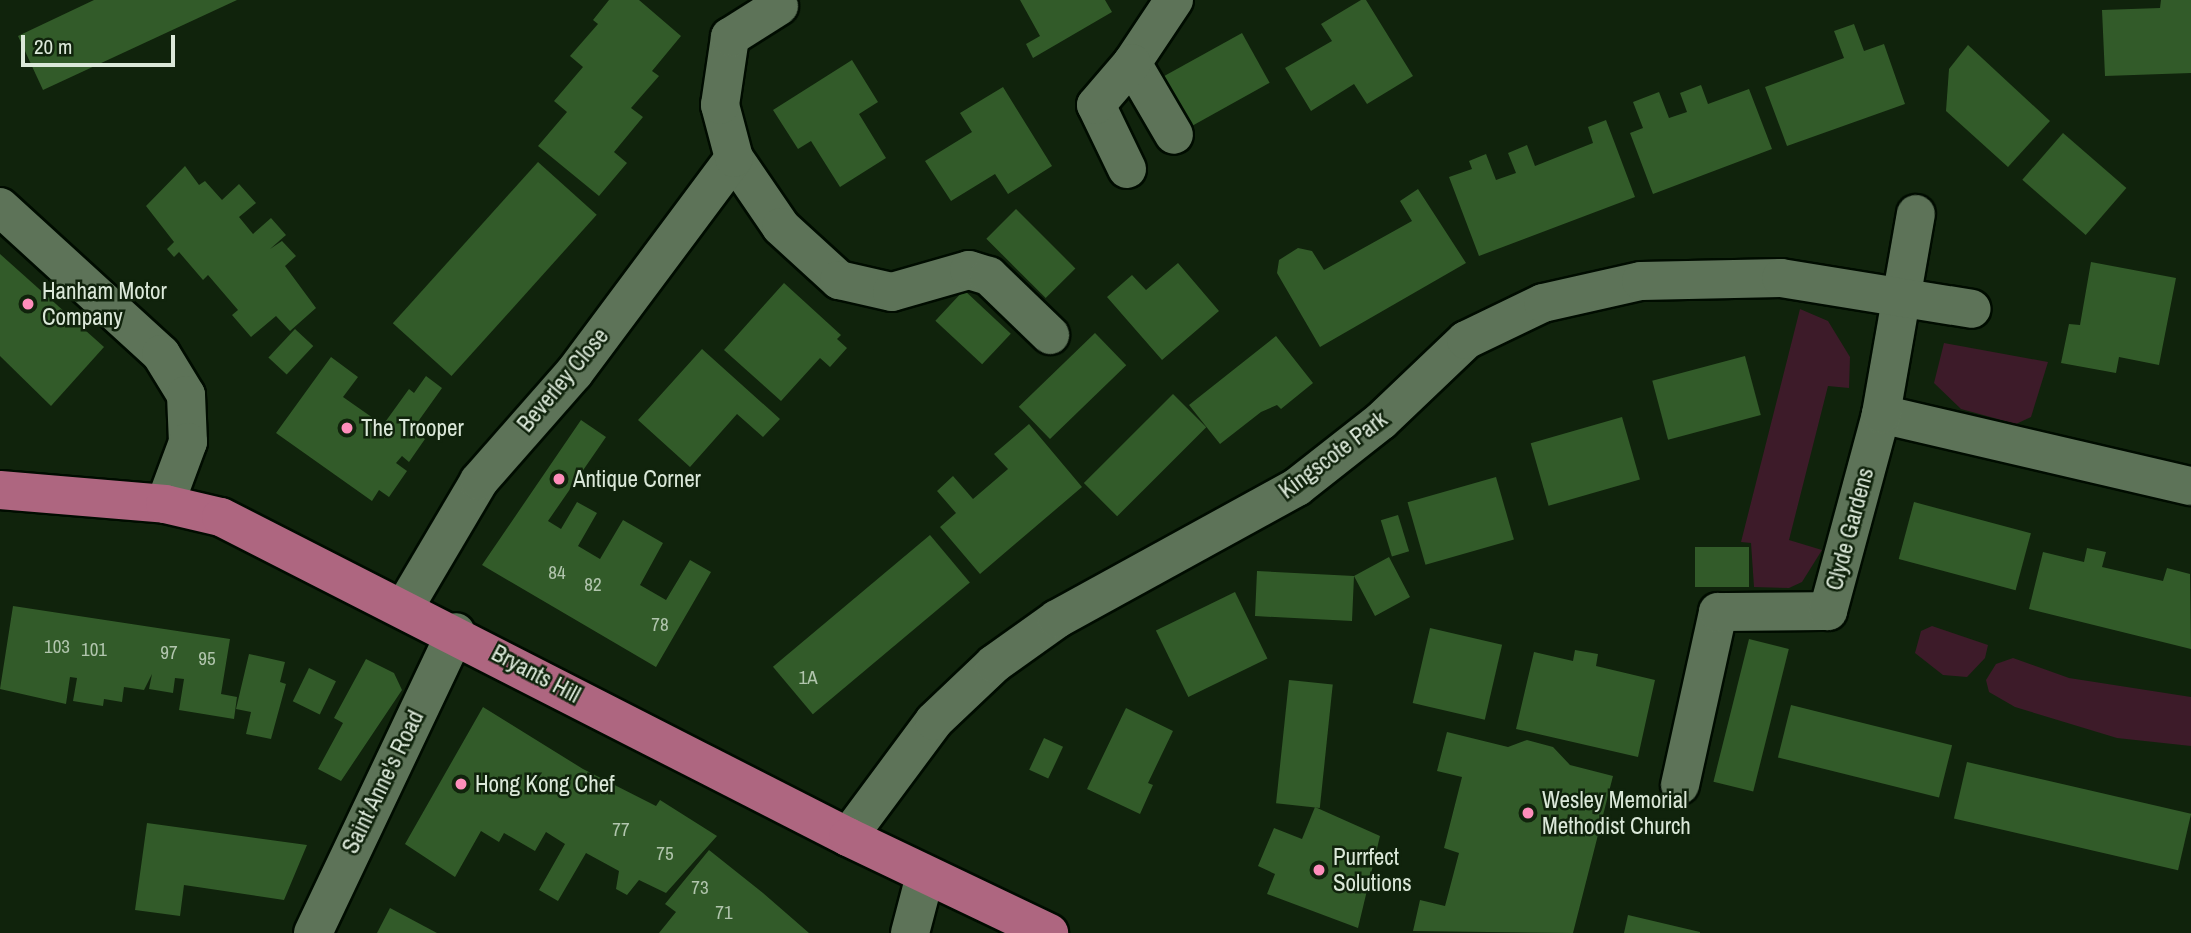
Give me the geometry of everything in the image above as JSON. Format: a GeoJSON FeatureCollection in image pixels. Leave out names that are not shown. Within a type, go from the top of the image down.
{"type":"FeatureCollection","features":[{"type":"Feature","properties":{"kind":"main road","name":"Bryants Hill"},"geometry":{"type":"LineString","coordinates":[[0,490],[165,504],[252,530],[456,632],[925,876],[1049,933]]}},
{"type":"Feature","properties":{"kind":"street"},"geometry":{"type":"LineString","coordinates":[[1127,169],[1096,105],[1132,63],[1174,0]]}},
{"type":"Feature","properties":{"kind":"street"},"geometry":{"type":"LineString","coordinates":[[779,6],[730,37],[720,106],[734,159],[781,227],[839,280],[892,292],[969,270],[989,276],[1049,335]]}},
{"type":"Feature","properties":{"kind":"street"},"geometry":{"type":"LineString","coordinates":[[1132,63],[1174,135]]}},
{"type":"Feature","properties":{"kind":"street","name":"Beverley Close"},"geometry":{"type":"LineString","coordinates":[[404,608],[479,481],[574,373],[734,159]]}},
{"type":"Feature","properties":{"kind":"street"},"geometry":{"type":"LineString","coordinates":[[0,208],[161,354],[186,395],[188,442],[165,504]]}},
{"type":"Feature","properties":{"kind":"street"},"geometry":{"type":"LineString","coordinates":[[1904,299],[1916,214]]}},
{"type":"Feature","properties":{"kind":"street","name":"Kingscote Park"},"geometry":{"type":"LineString","coordinates":[[848,837],[934,721],[993,664],[1057,619],[1297,487],[1381,421],[1466,340],[1543,303],[1641,281],[1781,278],[1972,309]]}},
{"type":"Feature","properties":{"kind":"street","name":"Clyde Gardens"},"geometry":{"type":"LineString","coordinates":[[1680,785],[1718,612],[1828,611],[1881,414],[1904,299]]}},
{"type":"Feature","properties":{"kind":"street"},"geometry":{"type":"LineString","coordinates":[[1881,414],[2191,485]]}},
{"type":"Feature","properties":{"kind":"street","name":"Saint Anne's Road"},"geometry":{"type":"LineString","coordinates":[[313,933],[456,632]]}},
{"type":"Feature","properties":{"kind":"street"},"geometry":{"type":"LineString","coordinates":[[910,933],[925,876]]}},
{"type":"Feature","properties":{"kind":"shaded area"},"geometry":{"type":"Polygon","coordinates":[[[1800,309],[1828,321],[1850,357],[1849,388],[1828,386],[1789,540],[1822,550],[1802,582],[1789,588],[1754,587],[1751,543],[1741,542],[1800,309]]]}},
{"type":"Feature","properties":{"kind":"shaded area"},"geometry":{"type":"Polygon","coordinates":[[[1944,343],[2048,362],[2031,417],[2016,424],[1961,409],[1934,383],[1944,343]]]}},
{"type":"Feature","properties":{"kind":"shaded area"},"geometry":{"type":"Polygon","coordinates":[[[1932,626],[1988,645],[1985,658],[1967,677],[1943,675],[1915,653],[1921,631],[1932,626]]]}},
{"type":"Feature","properties":{"kind":"shaded area"},"geometry":{"type":"Polygon","coordinates":[[[2013,658],[2069,678],[2191,697],[2191,746],[2117,738],[2015,707],[1989,692],[1986,680],[1996,664],[2013,658]]]}},
{"type":"Feature","properties":{"kind":"building"},"geometry":{"type":"Polygon","coordinates":[[[94,0],[237,0],[43,90],[18,36],[94,0]]]}},
{"type":"Feature","properties":{"kind":"building"},"geometry":{"type":"Polygon","coordinates":[[[609,0],[639,0],[681,36],[652,71],[659,76],[631,108],[643,117],[614,152],[627,163],[599,196],[538,146],[567,112],[554,101],[583,67],[570,56],[598,24],[593,20],[609,0]]]}},
{"type":"Feature","properties":{"kind":"building"},"geometry":{"type":"Polygon","coordinates":[[[1020,0],[1105,0],[1112,12],[1033,58],[1026,44],[1040,36],[1020,0]]]}},
{"type":"Feature","properties":{"kind":"building"},"geometry":{"type":"Polygon","coordinates":[[[1361,0],[1366,0],[1413,76],[1367,104],[1354,84],[1311,111],[1285,68],[1332,41],[1321,24],[1361,0]]]}},
{"type":"Feature","properties":{"kind":"building"},"geometry":{"type":"Polygon","coordinates":[[[2161,0],[2191,0],[2191,73],[2105,76],[2102,10],[2160,8],[2161,0]]]}},
{"type":"Feature","properties":{"kind":"building"},"geometry":{"type":"Polygon","coordinates":[[[1854,24],[1864,51],[1884,44],[1905,104],[1787,146],[1765,87],[1844,58],[1834,31],[1854,24]]]}},
{"type":"Feature","properties":{"kind":"building"},"geometry":{"type":"Polygon","coordinates":[[[1242,33],[1270,83],[1188,128],[1161,78],[1242,33]]]}},
{"type":"Feature","properties":{"kind":"building"},"geometry":{"type":"Polygon","coordinates":[[[1968,45],[2050,121],[2008,167],[1946,111],[1949,69],[1968,45]]]}},
{"type":"Feature","properties":{"kind":"building"},"geometry":{"type":"Polygon","coordinates":[[[852,60],[878,102],[859,114],[886,158],[840,187],[811,141],[798,149],[773,110],[852,60]]]}},
{"type":"Feature","properties":{"kind":"building"},"geometry":{"type":"Polygon","coordinates":[[[1701,85],[1708,104],[1749,89],[1772,149],[1653,194],[1630,133],[1643,128],[1633,102],[1659,92],[1669,118],[1687,112],[1680,93],[1701,85]]]}},
{"type":"Feature","properties":{"kind":"building"},"geometry":{"type":"Polygon","coordinates":[[[1003,87],[1052,166],[1008,194],[995,174],[951,201],[925,161],[972,132],[960,113],[1003,87]]]}},
{"type":"Feature","properties":{"kind":"building"},"geometry":{"type":"Polygon","coordinates":[[[1606,120],[1635,197],[1479,256],[1449,177],[1472,169],[1469,161],[1486,154],[1496,180],[1516,173],[1508,153],[1527,145],[1535,166],[1593,143],[1588,127],[1606,120]]]}},
{"type":"Feature","properties":{"kind":"building"},"geometry":{"type":"Polygon","coordinates":[[[2063,133],[2126,188],[2086,235],[2022,180],[2063,133]]]}},
{"type":"Feature","properties":{"kind":"building"},"geometry":{"type":"Polygon","coordinates":[[[538,162],[597,215],[452,376],[393,323],[538,162]]]}},
{"type":"Feature","properties":{"kind":"building"},"geometry":{"type":"Polygon","coordinates":[[[185,166],[199,185],[205,181],[222,200],[239,184],[256,203],[239,217],[253,234],[271,218],[286,235],[270,249],[282,241],[296,256],[285,266],[316,308],[290,331],[276,316],[251,337],[232,315],[238,310],[208,275],[203,280],[179,252],[174,257],[167,249],[174,242],[146,206],[185,166]]]}},
{"type":"Feature","properties":{"kind":"building"},"geometry":{"type":"Polygon","coordinates":[[[1418,189],[1466,263],[1320,347],[1277,273],[1279,260],[1298,248],[1312,251],[1324,270],[1412,221],[1400,201],[1418,189]]]}},
{"type":"Feature","properties":{"kind":"building"},"geometry":{"type":"Polygon","coordinates":[[[1016,209],[1075,268],[1046,298],[986,239],[1016,209]]]}},
{"type":"Feature","properties":{"kind":"building","name":"Hanham Motor Company"},"geometry":{"type":"Polygon","coordinates":[[[0,254],[104,347],[51,406],[0,356],[0,254]]]}},
{"type":"Feature","properties":{"kind":"building"},"geometry":{"type":"Polygon","coordinates":[[[2091,262],[2176,278],[2159,365],[2119,357],[2116,373],[2061,363],[2069,324],[2080,325],[2091,262]]]}},
{"type":"Feature","properties":{"kind":"building"},"geometry":{"type":"Polygon","coordinates":[[[1178,263],[1219,311],[1162,360],[1107,297],[1132,275],[1146,290],[1178,263]]]}},
{"type":"Feature","properties":{"kind":"building"},"geometry":{"type":"Polygon","coordinates":[[[784,283],[841,335],[837,339],[847,348],[830,367],[820,358],[781,401],[724,350],[784,283]]]}},
{"type":"Feature","properties":{"kind":"building"},"geometry":{"type":"Polygon","coordinates":[[[964,290],[1011,334],[982,364],[935,321],[964,290]]]}},
{"type":"Feature","properties":{"kind":"building"},"geometry":{"type":"Polygon","coordinates":[[[295,329],[313,346],[287,375],[268,358],[295,329]]]}},
{"type":"Feature","properties":{"kind":"building"},"geometry":{"type":"Polygon","coordinates":[[[1095,333],[1126,365],[1050,439],[1019,407],[1095,333]]]}},
{"type":"Feature","properties":{"kind":"building"},"geometry":{"type":"Polygon","coordinates":[[[1276,336],[1313,383],[1281,409],[1277,405],[1261,412],[1220,444],[1189,405],[1276,336]]]}},
{"type":"Feature","properties":{"kind":"building"},"geometry":{"type":"Polygon","coordinates":[[[702,349],[780,419],[763,437],[737,414],[690,467],[638,420],[702,349]]]}},
{"type":"Feature","properties":{"kind":"building"},"geometry":{"type":"Polygon","coordinates":[[[1745,356],[1761,415],[1668,440],[1652,381],[1745,356]]]}},
{"type":"Feature","properties":{"kind":"building","name":"The Trooper"},"geometry":{"type":"Polygon","coordinates":[[[331,357],[358,377],[343,397],[383,425],[409,389],[414,393],[426,376],[442,388],[412,430],[425,439],[409,462],[402,456],[396,463],[407,471],[389,497],[379,490],[372,501],[276,433],[331,357]]]}},
{"type":"Feature","properties":{"kind":"building"},"geometry":{"type":"Polygon","coordinates":[[[1173,394],[1206,427],[1117,516],[1084,483],[1173,394]]]}},
{"type":"Feature","properties":{"kind":"building"},"geometry":{"type":"Polygon","coordinates":[[[1622,417],[1640,479],[1549,506],[1531,443],[1622,417]]]}},
{"type":"Feature","properties":{"kind":"building"},"geometry":{"type":"Polygon","coordinates":[[[581,420],[606,437],[548,521],[561,529],[577,502],[597,513],[578,546],[600,559],[623,520],[663,543],[640,585],[666,600],[690,560],[711,572],[656,667],[482,565],[581,420]]]}},
{"type":"Feature","properties":{"kind":"building"},"geometry":{"type":"Polygon","coordinates":[[[1029,424],[1082,487],[980,574],[940,527],[956,513],[937,491],[953,476],[973,499],[1008,469],[994,454],[1029,424]]]}},
{"type":"Feature","properties":{"kind":"building"},"geometry":{"type":"Polygon","coordinates":[[[1496,477],[1514,539],[1425,565],[1408,502],[1496,477]]]}},
{"type":"Feature","properties":{"kind":"building"},"geometry":{"type":"Polygon","coordinates":[[[1914,502],[2031,533],[2016,590],[1899,559],[1914,502]]]}},
{"type":"Feature","properties":{"kind":"building"},"geometry":{"type":"Polygon","coordinates":[[[1398,515],[1409,551],[1392,557],[1381,520],[1398,515]]]}},
{"type":"Feature","properties":{"kind":"building"},"geometry":{"type":"Polygon","coordinates":[[[930,535],[970,582],[813,714],[773,667],[930,535]]]}},
{"type":"Feature","properties":{"kind":"building"},"geometry":{"type":"Polygon","coordinates":[[[1695,547],[1749,547],[1749,587],[1695,587],[1695,547]]]}},
{"type":"Feature","properties":{"kind":"building"},"geometry":{"type":"Polygon","coordinates":[[[2087,548],[2106,552],[2102,567],[2163,581],[2167,568],[2190,574],[2191,649],[2029,609],[2043,552],[2084,562],[2087,548]]]}},
{"type":"Feature","properties":{"kind":"building"},"geometry":{"type":"Polygon","coordinates":[[[1389,557],[1410,597],[1375,616],[1354,576],[1389,557]]]}},
{"type":"Feature","properties":{"kind":"building"},"geometry":{"type":"Polygon","coordinates":[[[1257,571],[1354,576],[1352,621],[1255,616],[1257,571]]]}},
{"type":"Feature","properties":{"kind":"building"},"geometry":{"type":"Polygon","coordinates":[[[1235,592],[1267,659],[1188,697],[1156,631],[1235,592]]]}},
{"type":"Feature","properties":{"kind":"building"},"geometry":{"type":"Polygon","coordinates":[[[13,606],[230,639],[221,694],[237,697],[234,719],[179,710],[184,679],[175,678],[173,693],[149,689],[152,674],[144,690],[124,687],[122,702],[104,699],[103,706],[73,701],[77,678],[70,677],[66,704],[0,689],[13,606]]]}},
{"type":"Feature","properties":{"kind":"building"},"geometry":{"type":"Polygon","coordinates":[[[1430,628],[1502,645],[1485,720],[1413,703],[1430,628]]]}},
{"type":"Feature","properties":{"kind":"building"},"geometry":{"type":"Polygon","coordinates":[[[1749,639],[1789,649],[1753,792],[1713,782],[1749,639]]]}},
{"type":"Feature","properties":{"kind":"building"},"geometry":{"type":"Polygon","coordinates":[[[1575,650],[1598,654],[1596,666],[1655,680],[1638,757],[1516,729],[1534,652],[1573,661],[1575,650]]]}},
{"type":"Feature","properties":{"kind":"building"},"geometry":{"type":"Polygon","coordinates":[[[249,654],[285,662],[280,682],[286,684],[271,739],[246,734],[251,712],[236,709],[249,654]]]}},
{"type":"Feature","properties":{"kind":"building"},"geometry":{"type":"Polygon","coordinates":[[[366,659],[394,673],[402,690],[341,781],[318,769],[343,723],[334,718],[366,659]]]}},
{"type":"Feature","properties":{"kind":"building"},"geometry":{"type":"Polygon","coordinates":[[[309,668],[336,681],[320,714],[293,701],[309,668]]]}},
{"type":"Feature","properties":{"kind":"building"},"geometry":{"type":"Polygon","coordinates":[[[1289,680],[1333,685],[1320,808],[1276,803],[1289,680]]]}},
{"type":"Feature","properties":{"kind":"building"},"geometry":{"type":"Polygon","coordinates":[[[1791,705],[1952,745],[1939,798],[1778,757],[1791,705]]]}},
{"type":"Feature","properties":{"kind":"building"},"geometry":{"type":"Polygon","coordinates":[[[483,707],[583,769],[656,806],[660,800],[717,836],[666,893],[639,880],[627,895],[616,889],[619,871],[586,853],[558,901],[539,890],[565,844],[546,832],[535,851],[504,833],[499,842],[481,831],[455,877],[405,844],[483,707]]]}},
{"type":"Feature","properties":{"kind":"building"},"geometry":{"type":"Polygon","coordinates":[[[1126,708],[1173,731],[1148,783],[1153,785],[1140,814],[1087,789],[1126,708]]]}},
{"type":"Feature","properties":{"kind":"building","name":"Wesley Memorial Methodist Church"},"geometry":{"type":"Polygon","coordinates":[[[1447,732],[1508,747],[1527,740],[1553,747],[1570,765],[1613,776],[1573,933],[1413,931],[1420,900],[1445,906],[1459,853],[1444,848],[1462,777],[1437,771],[1447,732]]]}},
{"type":"Feature","properties":{"kind":"building"},"geometry":{"type":"Polygon","coordinates":[[[1044,738],[1063,747],[1048,779],[1029,770],[1044,738]]]}},
{"type":"Feature","properties":{"kind":"building"},"geometry":{"type":"Polygon","coordinates":[[[1967,762],[2191,814],[2178,870],[1954,819],[1967,762]]]}},
{"type":"Feature","properties":{"kind":"building","name":"Purrfect Solutions"},"geometry":{"type":"Polygon","coordinates":[[[1315,807],[1380,836],[1358,928],[1267,894],[1275,874],[1258,866],[1274,828],[1302,839],[1315,807]]]}},
{"type":"Feature","properties":{"kind":"building"},"geometry":{"type":"Polygon","coordinates":[[[147,823],[307,845],[284,900],[184,885],[180,916],[135,910],[147,823]]]}},
{"type":"Feature","properties":{"kind":"building"},"geometry":{"type":"Polygon","coordinates":[[[709,850],[809,933],[659,933],[676,912],[665,904],[709,850]]]}},
{"type":"Feature","properties":{"kind":"building"},"geometry":{"type":"Polygon","coordinates":[[[390,908],[437,933],[377,933],[390,908]]]}},
{"type":"Feature","properties":{"kind":"building"},"geometry":{"type":"Polygon","coordinates":[[[1628,915],[1700,932],[1700,933],[1624,933],[1628,915]]]}},
{"type":"Feature","properties":{"kind":"place","name":"Hanham Motor Company"},"geometry":{"type":"Point","coordinates":[28,304]}},
{"type":"Feature","properties":{"kind":"place","name":"The Trooper"},"geometry":{"type":"Point","coordinates":[347,428]}},
{"type":"Feature","properties":{"kind":"place","name":"Antique Corner"},"geometry":{"type":"Point","coordinates":[559,479]}},
{"type":"Feature","properties":{"kind":"place","name":"Hong Kong Chef"},"geometry":{"type":"Point","coordinates":[461,784]}},
{"type":"Feature","properties":{"kind":"place","name":"Wesley Memorial Methodist Church"},"geometry":{"type":"Point","coordinates":[1528,813]}},
{"type":"Feature","properties":{"kind":"place","name":"Purrfect Solutions"},"geometry":{"type":"Point","coordinates":[1319,870]}}]}
